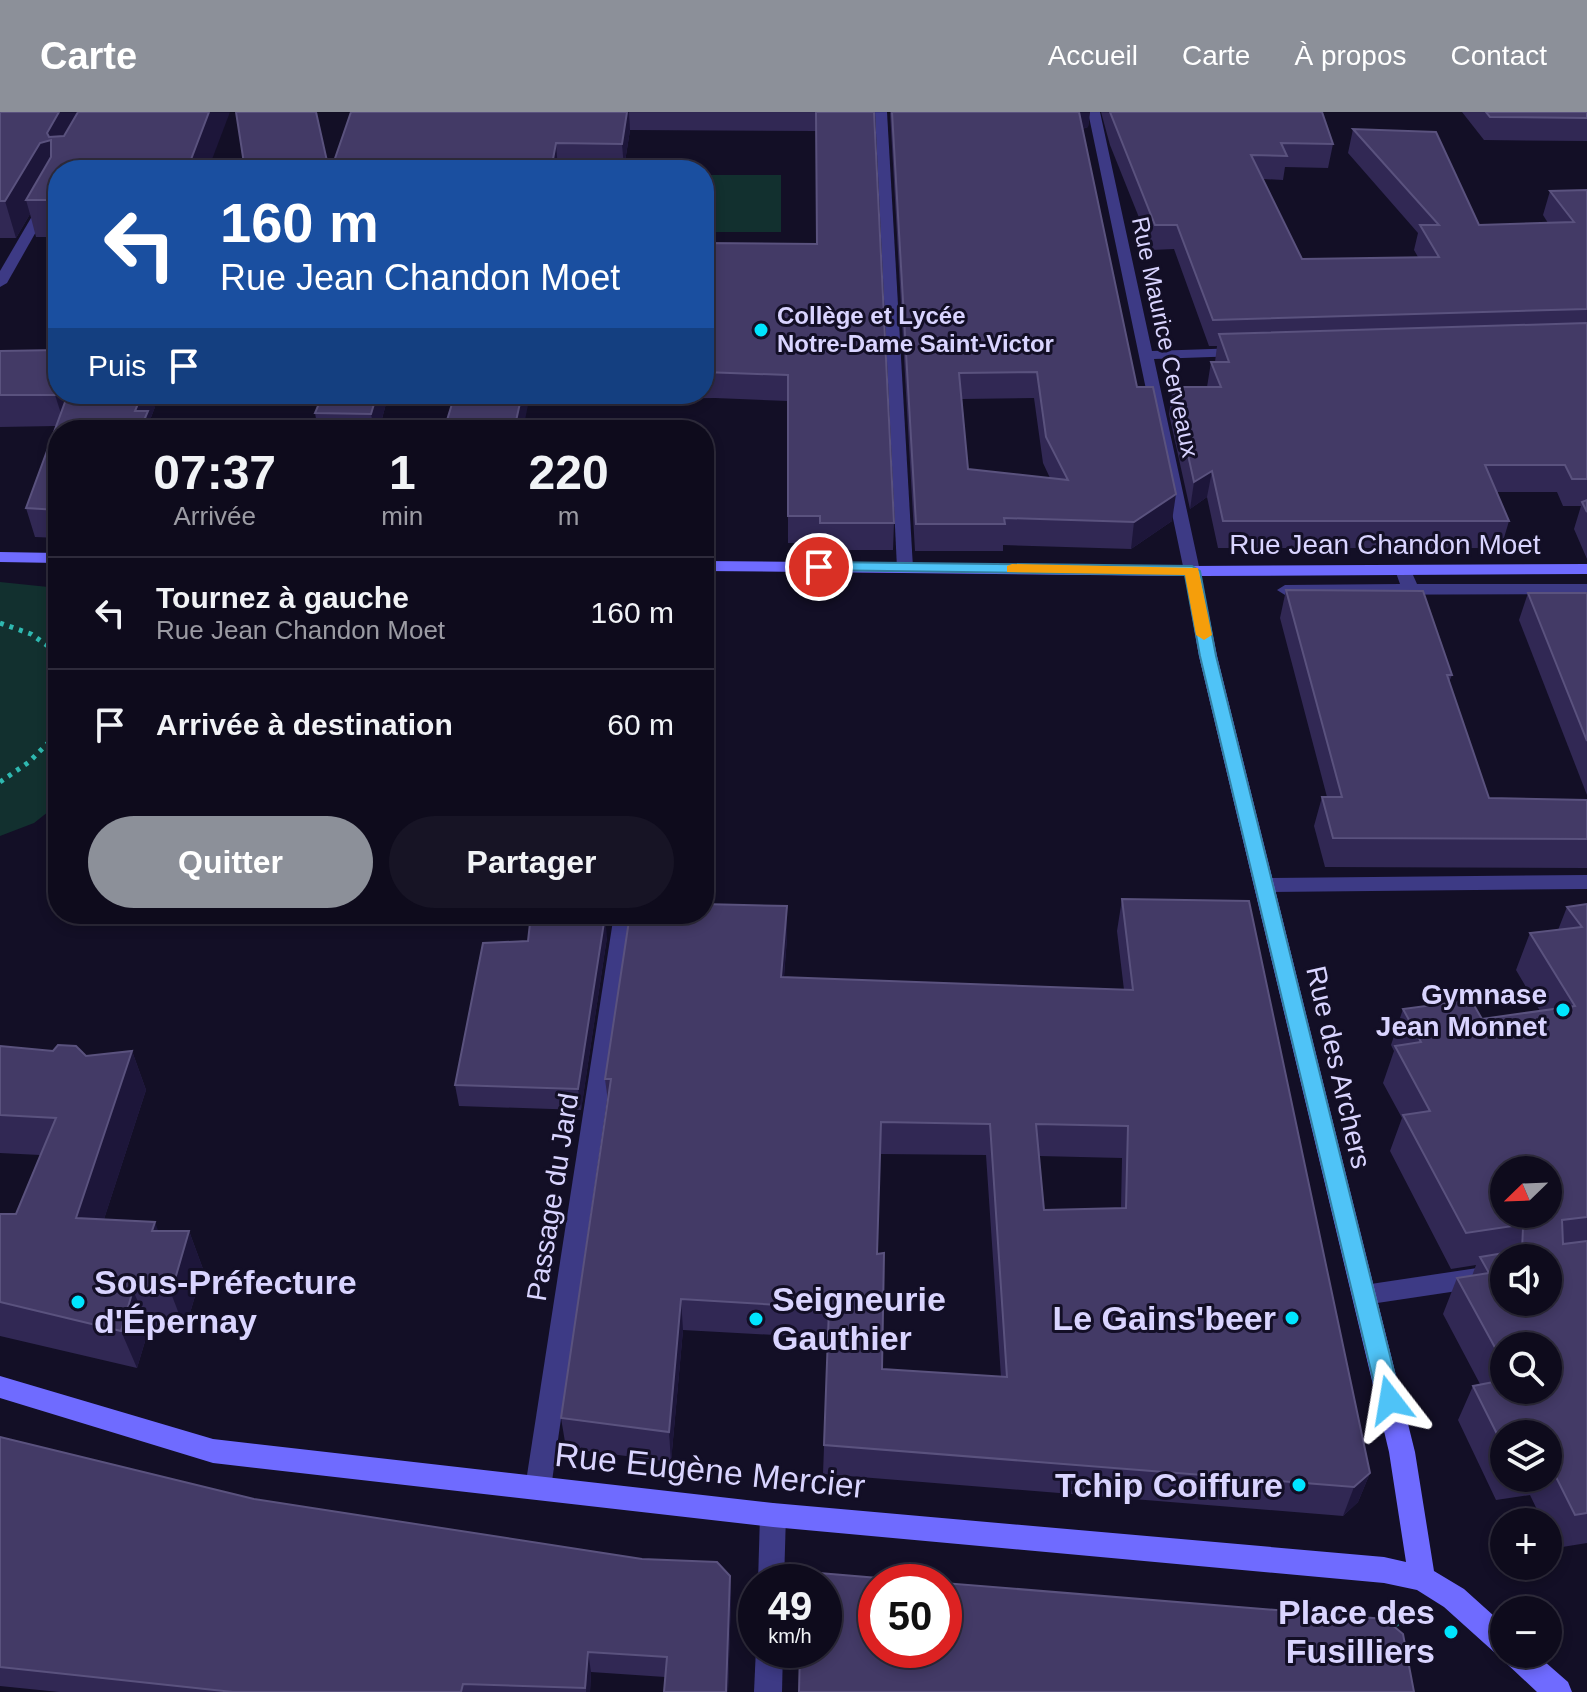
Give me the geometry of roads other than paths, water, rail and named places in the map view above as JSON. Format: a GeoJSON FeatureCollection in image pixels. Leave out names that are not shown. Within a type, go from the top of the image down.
{"type":"FeatureCollection","features":[{"type":"Feature","properties":{"kind":"main road"},"geometry":{"type":"LineString","coordinates":[[0,557],[48,558]]}},
{"type":"Feature","properties":{"kind":"main road","name":"Rue Jean Chandon Moet"},"geometry":{"type":"LineString","coordinates":[[714,566],[1192,571],[1587,569]]}},
{"type":"Feature","properties":{"kind":"main road","name":"Rue des Archers"},"geometry":{"type":"LineString","coordinates":[[1192,571],[1208,656],[1402,1452],[1422,1578]]}},
{"type":"Feature","properties":{"kind":"main road","name":"Rue Eugène Mercier"},"geometry":{"type":"LineString","coordinates":[[0,1387],[213,1451],[773,1515],[1384,1570],[1422,1578]]}},
{"type":"Feature","properties":{"kind":"main road"},"geometry":{"type":"LineString","coordinates":[[1422,1578],[1454,1598],[1490,1630]]}},
{"type":"Feature","properties":{"kind":"main road"},"geometry":{"type":"LineString","coordinates":[[1531,1668],[1558,1692]]}},
{"type":"Feature","properties":{"kind":"street"},"geometry":{"type":"LineString","coordinates":[[881,112],[905,568]]}},
{"type":"Feature","properties":{"kind":"street","name":"Rue Maurice Cerveaux"},"geometry":{"type":"LineString","coordinates":[[1094,112],[1192,571]]}},
{"type":"Feature","properties":{"kind":"street"},"geometry":{"type":"LineString","coordinates":[[0,283],[48,199]]}},
{"type":"Feature","properties":{"kind":"street"},"geometry":{"type":"LineString","coordinates":[[1148,355],[1258,352]]}},
{"type":"Feature","properties":{"kind":"street"},"geometry":{"type":"LineString","coordinates":[[1403,570],[1410,589]]}},
{"type":"Feature","properties":{"kind":"street"},"geometry":{"type":"LineString","coordinates":[[1285,590],[1587,589]]}},
{"type":"Feature","properties":{"kind":"street"},"geometry":{"type":"LineString","coordinates":[[1266,885],[1587,882]]}},
{"type":"Feature","properties":{"kind":"street","name":"Passage du Jard"},"geometry":{"type":"LineString","coordinates":[[538,1488],[623,924]]}},
{"type":"Feature","properties":{"kind":"street"},"geometry":{"type":"LineString","coordinates":[[1364,1295],[1490,1276]]}},
{"type":"Feature","properties":{"kind":"street"},"geometry":{"type":"LineString","coordinates":[[772,1564],[773,1515]]}},
{"type":"Feature","properties":{"kind":"street"},"geometry":{"type":"LineString","coordinates":[[768,1692],[769,1668]]}},
{"type":"Feature","properties":{"kind":"place","name":"Collège et Lycée Notre-Dame Saint-Victor"},"geometry":{"type":"Point","coordinates":[761,330]}},
{"type":"Feature","properties":{"kind":"place","name":"Gymnase Jean Monnet"},"geometry":{"type":"Point","coordinates":[1563,1010]}},
{"type":"Feature","properties":{"kind":"place","name":"Sous-Préfecture d'Épernay"},"geometry":{"type":"Point","coordinates":[78,1302]}},
{"type":"Feature","properties":{"kind":"place","name":"Le Gains'beer"},"geometry":{"type":"Point","coordinates":[1292,1318]}},
{"type":"Feature","properties":{"kind":"place","name":"Seigneurie Gauthier"},"geometry":{"type":"Point","coordinates":[756,1319]}},
{"type":"Feature","properties":{"kind":"place","name":"Tchip Coiffure"},"geometry":{"type":"Point","coordinates":[1299,1485]}},
{"type":"Feature","properties":{"kind":"place","name":"Place des Fusilliers"},"geometry":{"type":"Point","coordinates":[1451,1632]}}]}
